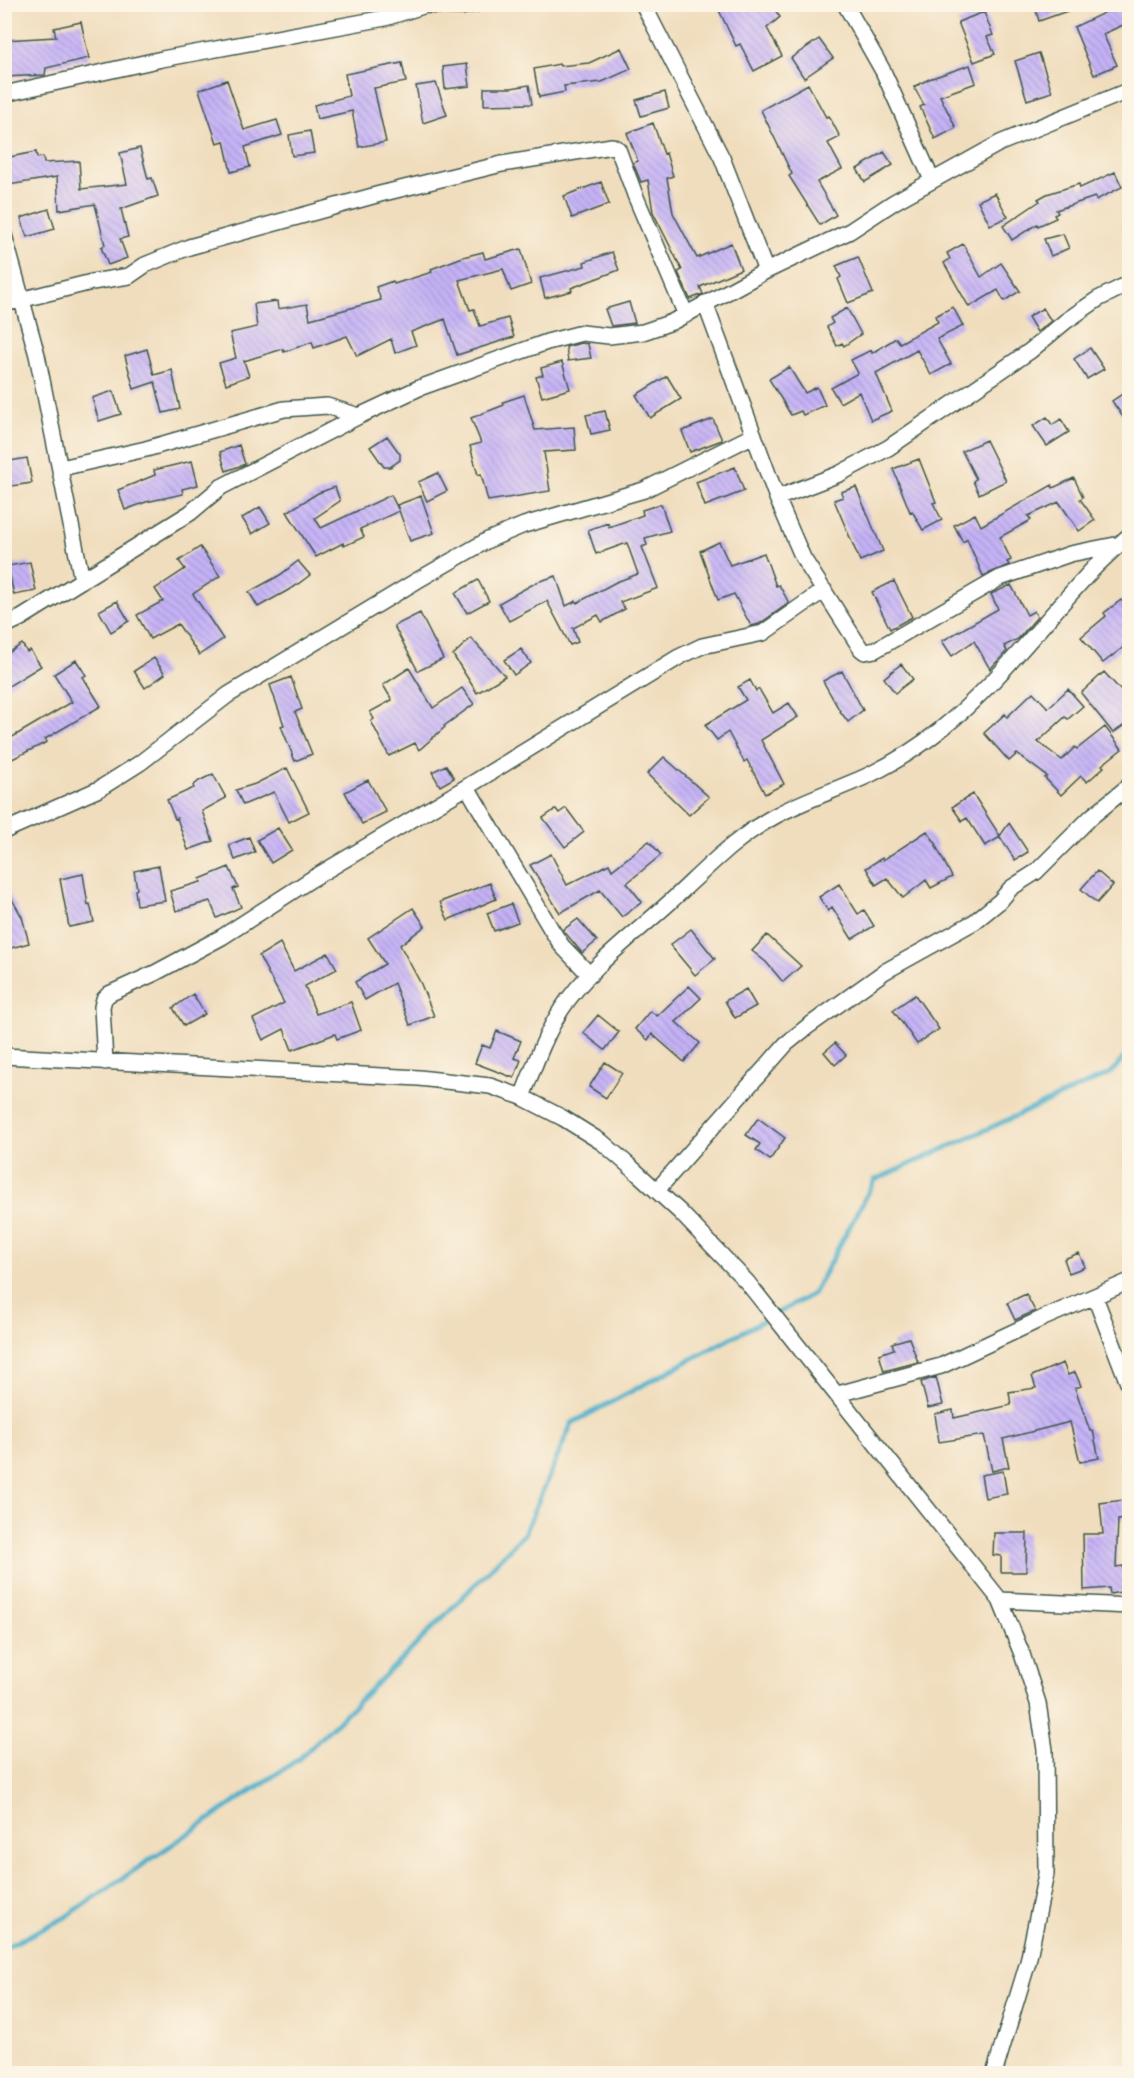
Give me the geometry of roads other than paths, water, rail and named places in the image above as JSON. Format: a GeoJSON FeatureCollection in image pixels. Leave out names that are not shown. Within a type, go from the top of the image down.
{"type":"FeatureCollection","features":[{"type":"Feature","properties":{"kind":"street"},"geometry":{"type":"LineString","coordinates":[[4,94],[162,59],[385,18],[426,5],[461,7],[476,4]]}},
{"type":"Feature","properties":{"kind":"street"},"geometry":{"type":"LineString","coordinates":[[642,4],[722,158],[766,271]]}},
{"type":"Feature","properties":{"kind":"street"},"geometry":{"type":"LineString","coordinates":[[847,5],[883,71],[932,180]]}},
{"type":"Feature","properties":{"kind":"street"},"geometry":{"type":"LineString","coordinates":[[4,626],[190,513],[221,487],[359,416],[419,388],[547,342],[582,333],[609,336],[643,332],[686,315],[766,271],[850,231],[932,180],[1000,143],[1130,90]]}},
{"type":"Feature","properties":{"kind":"street"},"geometry":{"type":"LineString","coordinates":[[4,304],[92,282],[129,276],[145,265],[189,247],[380,194],[502,164],[612,146],[618,149],[686,315]]}},
{"type":"Feature","properties":{"kind":"street"},"geometry":{"type":"LineString","coordinates":[[4,235],[37,355],[82,580]]}},
{"type":"Feature","properties":{"kind":"street"},"geometry":{"type":"LineString","coordinates":[[777,498],[839,474],[888,448],[1030,351],[1098,299],[1130,283]]}},
{"type":"Feature","properties":{"kind":"street"},"geometry":{"type":"LineString","coordinates":[[705,303],[777,498],[803,558],[861,649],[869,651],[1000,578],[1070,554],[1125,539]]}},
{"type":"Feature","properties":{"kind":"street"},"geometry":{"type":"LineString","coordinates":[[61,468],[146,449],[284,409],[327,406],[359,416]]}},
{"type":"Feature","properties":{"kind":"street"},"geometry":{"type":"LineString","coordinates":[[4,831],[99,789],[140,763],[228,695],[418,579],[488,540],[524,525],[644,490],[754,435]]}},
{"type":"Feature","properties":{"kind":"street"},"geometry":{"type":"LineString","coordinates":[[522,1097],[544,1042],[561,1010],[590,975],[718,855],[740,838],[776,816],[870,774],[918,747],[941,730],[1031,640],[1096,566],[1125,539]]}},
{"type":"Feature","properties":{"kind":"street"},"geometry":{"type":"LineString","coordinates":[[105,1062],[102,1007],[104,999],[109,994],[155,973],[222,937],[310,880],[679,657],[702,646],[763,633],[824,590]]}},
{"type":"Feature","properties":{"kind":"street"},"geometry":{"type":"LineString","coordinates":[[657,1190],[786,1044],[885,972],[981,917],[1011,888],[1036,872],[1084,824],[1130,785]]}},
{"type":"Feature","properties":{"kind":"street"},"geometry":{"type":"LineString","coordinates":[[467,787],[551,930],[590,975]]}},
{"type":"Feature","properties":{"kind":"street"},"geometry":{"type":"LineString","coordinates":[[4,1056],[419,1078],[490,1086],[522,1097],[563,1118],[603,1143],[657,1190],[747,1282],[1000,1600],[1022,1654],[1038,1703],[1045,1750],[1046,1874],[1028,1962],[994,2073]]}},
{"type":"Feature","properties":{"kind":"street"},"geometry":{"type":"LineString","coordinates":[[838,1395],[941,1366],[1041,1318],[1130,1281]]}},
{"type":"Feature","properties":{"kind":"street"},"geometry":{"type":"LineString","coordinates":[[1095,1297],[1130,1388]]}},
{"type":"Feature","properties":{"kind":"street"},"geometry":{"type":"LineString","coordinates":[[1000,1600],[1130,1606]]}},
{"type":"Feature","properties":{"kind":"waterway"},"geometry":{"type":"LineString","coordinates":[[4,1948],[64,1918],[300,1758],[410,1651],[524,1534],[572,1423],[813,1294],[875,1180],[1111,1073],[1130,1050]]}}]}
